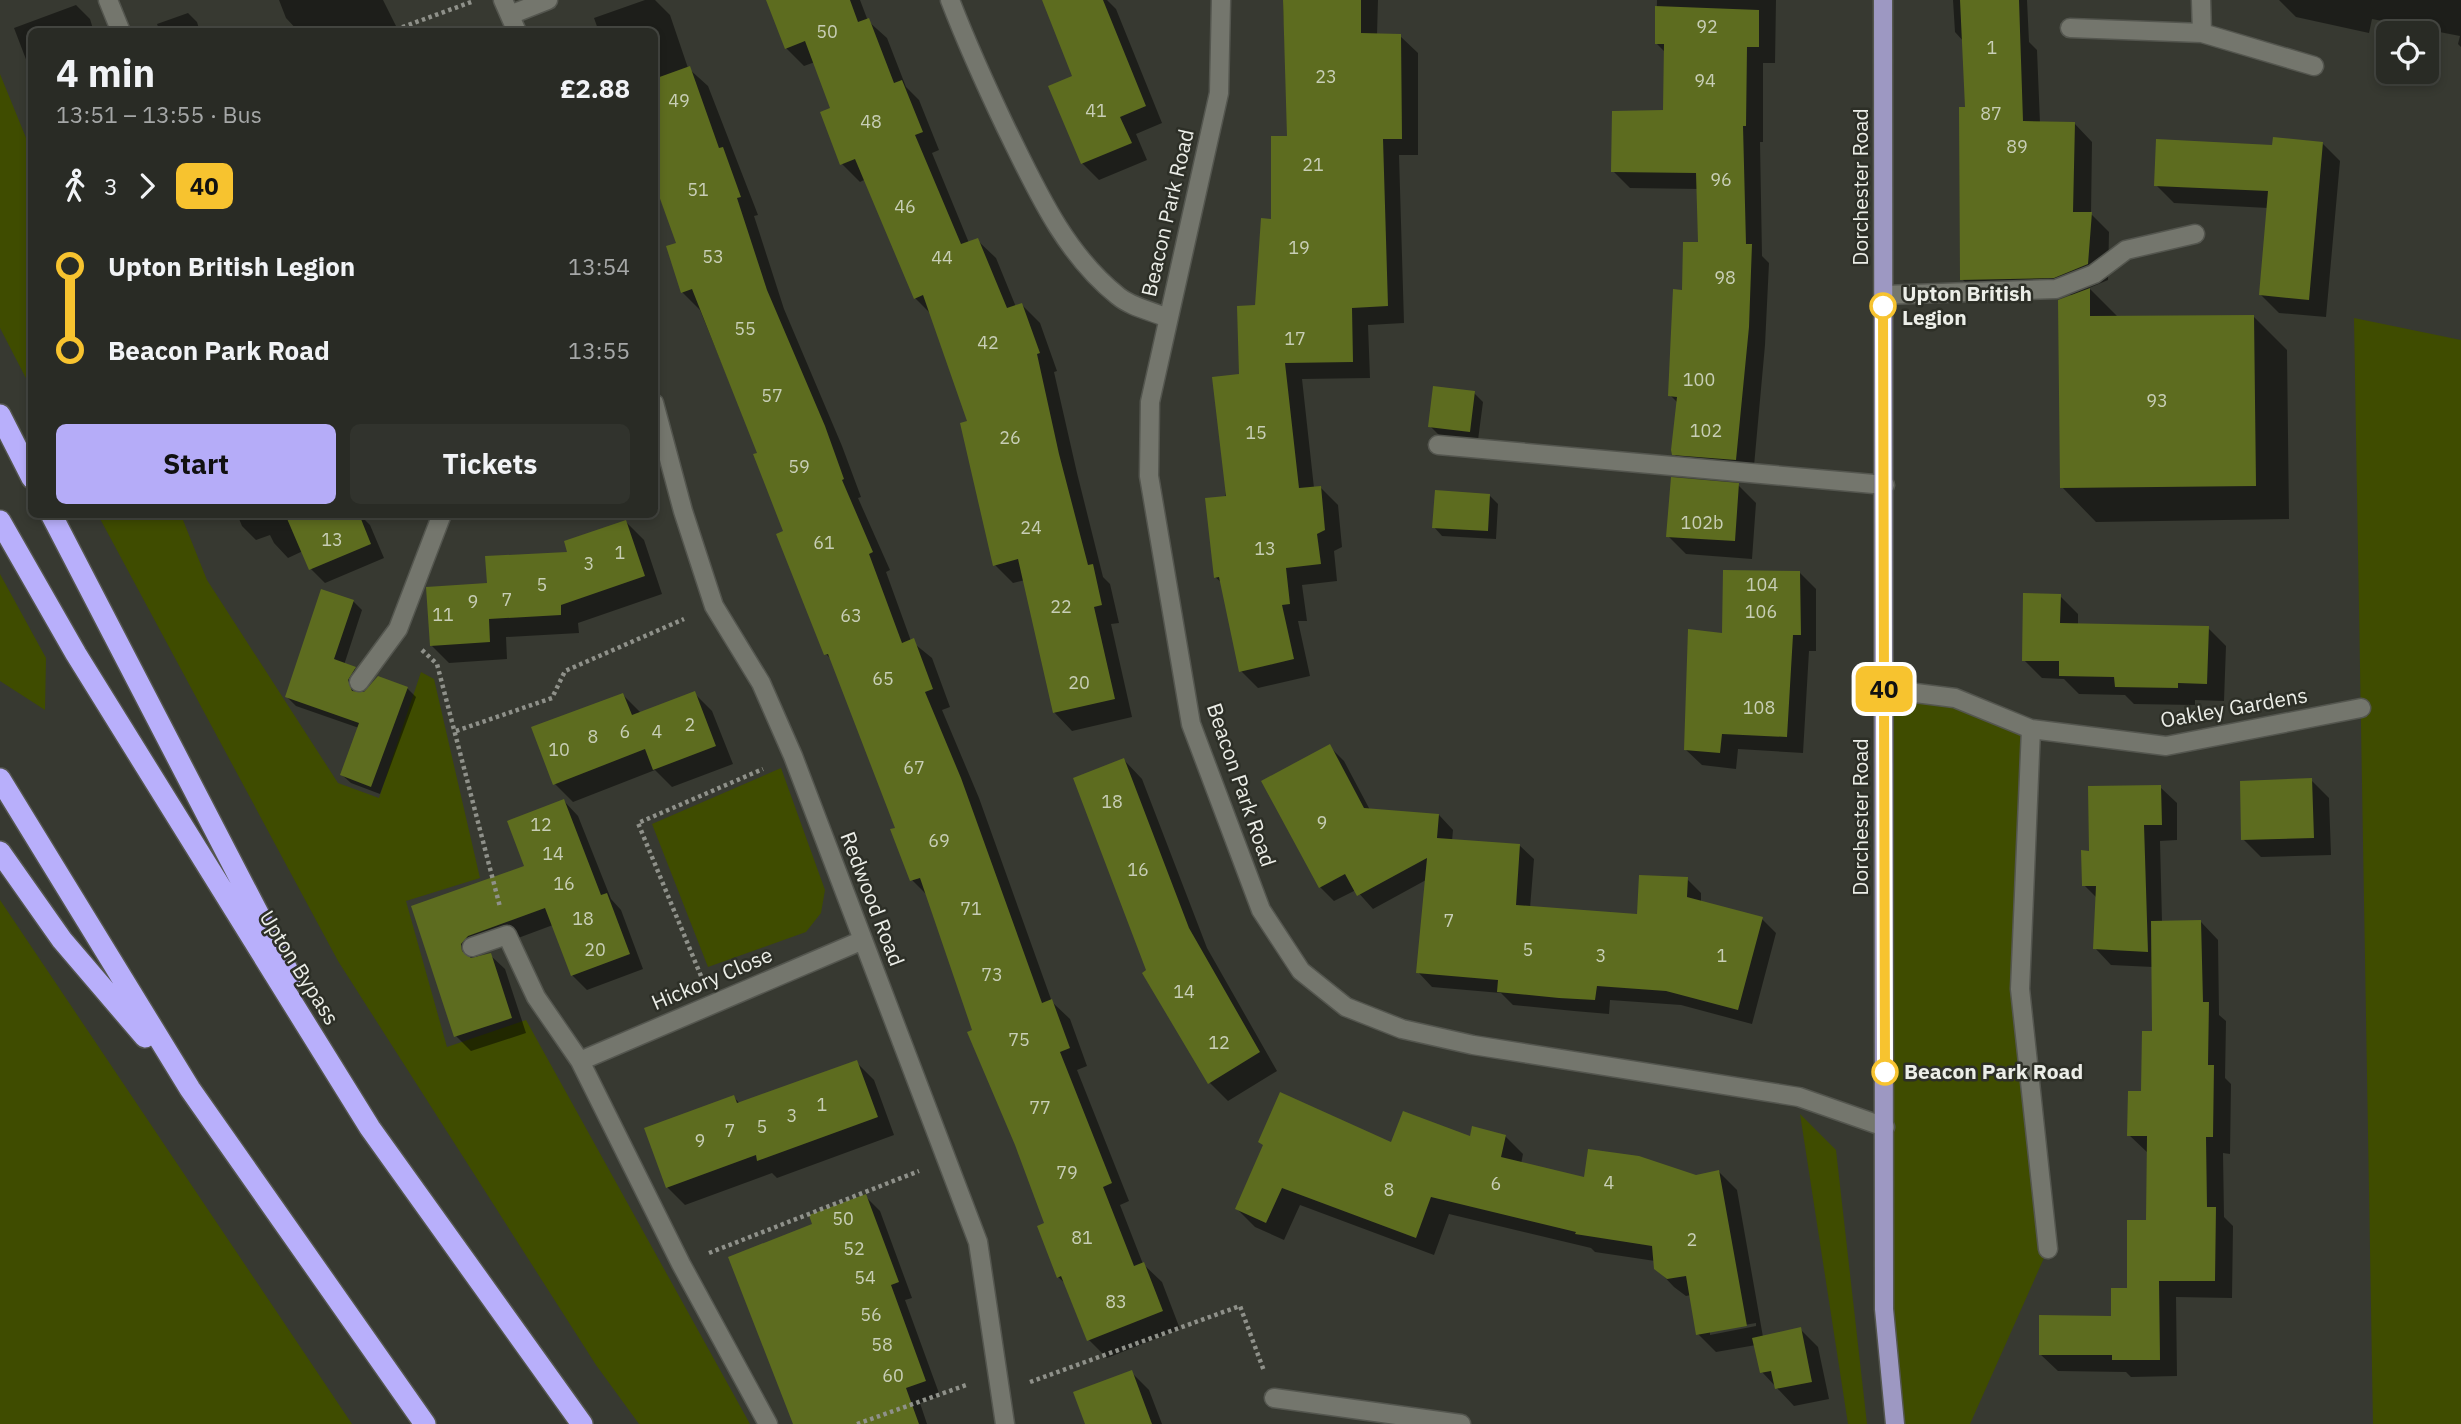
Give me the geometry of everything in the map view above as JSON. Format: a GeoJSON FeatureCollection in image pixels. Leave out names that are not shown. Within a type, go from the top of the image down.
{"type":"FeatureCollection","features":[{"type":"Feature","properties":{"kind":"highway"},"geometry":{"type":"LineString","coordinates":[[0,415],[28,470]]}},
{"type":"Feature","properties":{"kind":"highway"},"geometry":{"type":"LineString","coordinates":[[53,518],[370,1128]]}},
{"type":"Feature","properties":{"kind":"highway","name":"Upton Bypass"},"geometry":{"type":"LineString","coordinates":[[0,521],[76,654],[370,1128],[582,1424]]}},
{"type":"Feature","properties":{"kind":"highway"},"geometry":{"type":"LineString","coordinates":[[0,779],[190,1089],[425,1424]]}},
{"type":"Feature","properties":{"kind":"highway"},"geometry":{"type":"LineString","coordinates":[[0,852],[62,940],[190,1089]]}},
{"type":"Feature","properties":{"kind":"main road","name":"Dorchester Road"},"geometry":{"type":"LineString","coordinates":[[1883,0],[1884,1309],[1895,1424]]}},
{"type":"Feature","properties":{"kind":"street"},"geometry":{"type":"LineString","coordinates":[[108,0],[119,28]]}},
{"type":"Feature","properties":{"kind":"street"},"geometry":{"type":"LineString","coordinates":[[510,16],[548,0]]}},
{"type":"Feature","properties":{"kind":"street"},"geometry":{"type":"LineString","coordinates":[[950,0],[968,47],[1057,227],[1087,268],[1121,299],[1167,318]]}},
{"type":"Feature","properties":{"kind":"street","name":"Beacon Park Road"},"geometry":{"type":"LineString","coordinates":[[1222,0],[1219,93],[1150,402],[1149,476],[1191,724],[1261,911],[1301,971],[1346,1007],[1402,1029],[1473,1045],[1799,1097],[1885,1127]]}},
{"type":"Feature","properties":{"kind":"street"},"geometry":{"type":"LineString","coordinates":[[2201,0],[2202,33]]}},
{"type":"Feature","properties":{"kind":"street"},"geometry":{"type":"LineString","coordinates":[[2070,28],[2202,33],[2314,66]]}},
{"type":"Feature","properties":{"kind":"street"},"geometry":{"type":"LineString","coordinates":[[1884,295],[2056,289],[2094,275],[2126,250],[2195,234]]}},
{"type":"Feature","properties":{"kind":"street","name":"Redwood Road"},"geometry":{"type":"LineString","coordinates":[[658,427],[661,445],[714,606],[761,683],[793,756],[949,1159],[978,1242],[1003,1392],[1005,1424]]}},
{"type":"Feature","properties":{"kind":"street"},"geometry":{"type":"LineString","coordinates":[[1438,444],[1885,485]]}},
{"type":"Feature","properties":{"kind":"street"},"geometry":{"type":"LineString","coordinates":[[359,682],[398,629],[440,518]]}},
{"type":"Feature","properties":{"kind":"street","name":"Oakley Gardens"},"geometry":{"type":"LineString","coordinates":[[1884,689],[1955,698],[2031,729],[2166,746],[2361,708]]}},
{"type":"Feature","properties":{"kind":"street"},"geometry":{"type":"LineString","coordinates":[[2031,729],[2020,989],[2048,1249]]}},
{"type":"Feature","properties":{"kind":"street"},"geometry":{"type":"LineString","coordinates":[[472,947],[507,935],[536,997],[580,1061],[681,1264],[768,1424]]}},
{"type":"Feature","properties":{"kind":"street","name":"Hickory Close"},"geometry":{"type":"LineString","coordinates":[[580,1061],[863,940]]}},
{"type":"Feature","properties":{"kind":"street"},"geometry":{"type":"LineString","coordinates":[[1274,1398],[1461,1424]]}},
{"type":"Feature","properties":{"kind":"path"},"geometry":{"type":"LineString","coordinates":[[400,28],[475,0]]}},
{"type":"Feature","properties":{"kind":"path"},"geometry":{"type":"LineString","coordinates":[[456,731],[552,698],[565,671],[714,606]]}},
{"type":"Feature","properties":{"kind":"path"},"geometry":{"type":"LineString","coordinates":[[398,629],[437,664],[507,935]]}},
{"type":"Feature","properties":{"kind":"path"},"geometry":{"type":"LineString","coordinates":[[712,1004],[638,823],[793,756]]}},
{"type":"Feature","properties":{"kind":"path"},"geometry":{"type":"LineString","coordinates":[[681,1264],[949,1159]]}},
{"type":"Feature","properties":{"kind":"path"},"geometry":{"type":"LineString","coordinates":[[1003,1392],[1240,1306],[1274,1398]]}},
{"type":"Feature","properties":{"kind":"path"},"geometry":{"type":"LineString","coordinates":[[858,1424],[999,1374]]}},
{"type":"Feature","properties":{"kind":"green space"},"geometry":{"type":"Polygon","coordinates":[[[0,74],[28,143],[28,382],[0,328],[0,74]]]}},
{"type":"Feature","properties":{"kind":"green space"},"geometry":{"type":"Polygon","coordinates":[[[2354,318],[2461,340],[2461,1424],[2373,1424],[2354,318]]]}},
{"type":"Feature","properties":{"kind":"green space"},"geometry":{"type":"Polygon","coordinates":[[[100,518],[182,518],[207,580],[338,783],[379,798],[421,672],[434,679],[480,878],[406,901],[447,1047],[526,1020],[750,1424],[639,1424],[596,1365],[338,961],[100,518]]]}},
{"type":"Feature","properties":{"kind":"green space"},"geometry":{"type":"Polygon","coordinates":[[[0,574],[46,658],[45,710],[0,681],[0,574]]]}},
{"type":"Feature","properties":{"kind":"green space"},"geometry":{"type":"Polygon","coordinates":[[[1884,689],[1955,698],[2031,729],[2020,989],[2048,1249],[1970,1424],[1895,1424],[1884,1309],[1884,689]]]}},
{"type":"Feature","properties":{"kind":"green space"},"geometry":{"type":"Polygon","coordinates":[[[781,768],[825,890],[821,913],[806,932],[708,967],[652,824],[781,768]]]}},
{"type":"Feature","properties":{"kind":"green space"},"geometry":{"type":"Polygon","coordinates":[[[0,900],[352,1424],[0,1424],[0,900]]]}},
{"type":"Feature","properties":{"kind":"green space"},"geometry":{"type":"Polygon","coordinates":[[[1800,1114],[1836,1150],[1867,1424],[1848,1424],[1800,1114]]]}},
{"type":"Feature","properties":{"kind":"building"},"geometry":{"type":"Polygon","coordinates":[[[766,0],[850,0],[858,22],[869,18],[894,83],[902,80],[923,132],[915,135],[961,244],[978,238],[1007,308],[1022,303],[1040,353],[1037,354],[1059,454],[1088,565],[1093,564],[1102,605],[1094,607],[1115,699],[1053,713],[1018,559],[993,566],[960,423],[967,421],[923,295],[914,299],[855,159],[840,165],[820,112],[830,108],[805,41],[785,49],[766,0]]]}},
{"type":"Feature","properties":{"kind":"building"},"geometry":{"type":"Polygon","coordinates":[[[1042,0],[1103,0],[1146,106],[1120,117],[1132,143],[1081,164],[1048,86],[1072,76],[1042,0]]]}},
{"type":"Feature","properties":{"kind":"building"},"geometry":{"type":"Polygon","coordinates":[[[1283,0],[1361,0],[1361,33],[1401,34],[1402,139],[1383,139],[1388,306],[1352,308],[1353,362],[1285,363],[1299,488],[1321,486],[1325,530],[1317,534],[1321,564],[1286,568],[1290,604],[1282,605],[1294,659],[1239,672],[1219,577],[1214,578],[1205,498],[1226,496],[1212,377],[1239,374],[1237,306],[1255,305],[1261,218],[1271,219],[1271,136],[1287,136],[1283,0]]]}},
{"type":"Feature","properties":{"kind":"building"},"geometry":{"type":"Polygon","coordinates":[[[1960,0],[2019,0],[2023,121],[2075,122],[2073,212],[2092,212],[2088,264],[2054,278],[1960,280],[1959,107],[1965,107],[1960,0]]]}},
{"type":"Feature","properties":{"kind":"building"},"geometry":{"type":"Polygon","coordinates":[[[1655,6],[1759,10],[1759,47],[1747,47],[1746,126],[1743,126],[1746,244],[1752,244],[1749,327],[1736,460],[1672,455],[1671,450],[1677,397],[1668,396],[1673,289],[1682,290],[1683,242],[1698,242],[1696,173],[1611,172],[1612,111],[1663,110],[1664,44],[1655,44],[1655,6]]]}},
{"type":"Feature","properties":{"kind":"building"},"geometry":{"type":"Polygon","coordinates":[[[690,66],[719,148],[723,147],[741,197],[737,198],[767,290],[825,426],[844,479],[842,480],[873,552],[869,554],[902,643],[914,638],[933,689],[925,692],[961,778],[1042,1003],[1052,999],[1070,1048],[1060,1052],[1112,1183],[1103,1187],[1134,1266],[1144,1262],[1163,1311],[1087,1341],[1061,1276],[1057,1278],[1037,1226],[1044,1223],[1015,1145],[967,1032],[972,1030],[920,878],[910,881],[890,829],[895,828],[828,654],[824,655],[776,534],[783,531],[753,454],[757,453],[692,289],[681,293],[666,246],[676,243],[658,193],[658,78],[690,66]]]}},
{"type":"Feature","properties":{"kind":"building"},"geometry":{"type":"Polygon","coordinates":[[[2273,137],[2323,142],[2309,300],[2259,295],[2268,191],[2154,186],[2156,139],[2272,145],[2273,137]]]}},
{"type":"Feature","properties":{"kind":"building"},"geometry":{"type":"Polygon","coordinates":[[[2090,288],[2090,316],[2254,315],[2256,486],[2060,488],[2058,300],[2090,288]]]}},
{"type":"Feature","properties":{"kind":"building"},"geometry":{"type":"Polygon","coordinates":[[[1433,386],[1475,391],[1470,432],[1428,427],[1433,386]]]}},
{"type":"Feature","properties":{"kind":"building"},"geometry":{"type":"Polygon","coordinates":[[[1671,477],[1739,483],[1735,541],[1666,537],[1671,477]]]}},
{"type":"Feature","properties":{"kind":"building"},"geometry":{"type":"Polygon","coordinates":[[[1435,490],[1490,494],[1488,531],[1432,528],[1435,490]]]}},
{"type":"Feature","properties":{"kind":"building"},"geometry":{"type":"Polygon","coordinates":[[[287,518],[361,518],[371,544],[309,570],[287,518]]]}},
{"type":"Feature","properties":{"kind":"building"},"geometry":{"type":"Polygon","coordinates":[[[626,520],[645,576],[561,605],[561,615],[489,619],[490,642],[430,646],[426,587],[487,583],[485,556],[567,552],[564,541],[626,520]]]}},
{"type":"Feature","properties":{"kind":"building"},"geometry":{"type":"Polygon","coordinates":[[[1723,570],[1800,571],[1801,635],[1793,635],[1787,737],[1722,734],[1720,753],[1684,750],[1688,629],[1722,633],[1723,570]]]}},
{"type":"Feature","properties":{"kind":"building"},"geometry":{"type":"Polygon","coordinates":[[[321,589],[354,600],[334,659],[356,667],[348,680],[352,691],[364,692],[378,676],[408,687],[371,787],[340,775],[359,723],[285,697],[321,589]]]}},
{"type":"Feature","properties":{"kind":"building"},"geometry":{"type":"Polygon","coordinates":[[[2023,593],[2061,594],[2060,623],[2209,626],[2207,684],[2178,683],[2178,688],[2115,687],[2114,677],[2059,676],[2059,661],[2022,661],[2023,593]]]}},
{"type":"Feature","properties":{"kind":"building"},"geometry":{"type":"Polygon","coordinates":[[[695,691],[716,746],[653,770],[645,749],[553,785],[531,727],[623,693],[632,715],[695,691]]]}},
{"type":"Feature","properties":{"kind":"building"},"geometry":{"type":"Polygon","coordinates":[[[1330,744],[1364,808],[1439,814],[1437,838],[1520,844],[1516,905],[1637,914],[1639,875],[1688,877],[1687,897],[1763,917],[1738,1010],[1666,991],[1597,986],[1595,1000],[1559,998],[1497,992],[1498,980],[1416,973],[1427,858],[1357,896],[1345,874],[1319,888],[1261,781],[1330,744]]]}},
{"type":"Feature","properties":{"kind":"building"},"geometry":{"type":"Polygon","coordinates":[[[1124,758],[1189,928],[1260,1052],[1208,1084],[1142,973],[1146,970],[1073,778],[1124,758]]]}},
{"type":"Feature","properties":{"kind":"building"},"geometry":{"type":"Polygon","coordinates":[[[2312,778],[2314,838],[2241,840],[2240,781],[2312,778]]]}},
{"type":"Feature","properties":{"kind":"building"},"geometry":{"type":"Polygon","coordinates":[[[2161,785],[2162,825],[2144,825],[2148,952],[2093,949],[2096,886],[2082,886],[2081,850],[2089,851],[2088,786],[2161,785]]]}},
{"type":"Feature","properties":{"kind":"building"},"geometry":{"type":"Polygon","coordinates":[[[564,799],[601,895],[607,893],[630,954],[571,976],[545,908],[468,936],[461,944],[462,951],[471,958],[491,953],[512,1018],[454,1037],[411,906],[524,866],[507,821],[564,799]]]}},
{"type":"Feature","properties":{"kind":"building"},"geometry":{"type":"Polygon","coordinates":[[[2201,920],[2203,1002],[2209,1002],[2208,1065],[2214,1065],[2213,1137],[2206,1137],[2207,1207],[2216,1207],[2215,1281],[2159,1281],[2160,1360],[2112,1360],[2112,1355],[2039,1355],[2039,1315],[2111,1316],[2111,1288],[2127,1288],[2127,1220],[2146,1220],[2147,1136],[2127,1136],[2128,1091],[2141,1091],[2142,1031],[2152,1031],[2151,921],[2201,920]]]}},
{"type":"Feature","properties":{"kind":"building"},"geometry":{"type":"Polygon","coordinates":[[[857,1060],[878,1117],[757,1161],[756,1155],[666,1188],[644,1128],[734,1095],[737,1103],[857,1060]]]}},
{"type":"Feature","properties":{"kind":"building"},"geometry":{"type":"Polygon","coordinates":[[[1280,1092],[1391,1142],[1403,1111],[1470,1136],[1472,1126],[1506,1135],[1501,1157],[1584,1177],[1588,1149],[1639,1156],[1696,1175],[1719,1170],[1747,1326],[1696,1335],[1686,1276],[1667,1279],[1654,1269],[1652,1246],[1575,1234],[1576,1232],[1431,1197],[1416,1238],[1282,1188],[1266,1223],[1235,1209],[1263,1145],[1258,1142],[1280,1092]]]}},
{"type":"Feature","properties":{"kind":"building"},"geometry":{"type":"Polygon","coordinates":[[[866,1194],[899,1282],[891,1285],[926,1381],[906,1388],[919,1424],[793,1424],[728,1257],[812,1224],[809,1215],[866,1194]]]}},
{"type":"Feature","properties":{"kind":"building"},"geometry":{"type":"Polygon","coordinates":[[[1801,1327],[1812,1382],[1775,1389],[1771,1371],[1760,1373],[1752,1338],[1801,1327]]]}},
{"type":"Feature","properties":{"kind":"building"},"geometry":{"type":"Polygon","coordinates":[[[1132,1370],[1152,1424],[1085,1424],[1073,1392],[1132,1370]]]}},
{"type":"Feature","properties":{"kind":"bus line","name":"40"},"geometry":{"type":"LineString","coordinates":[[1883,306],[1885,1072]]}},
{"type":"Feature","properties":{"kind":"place","name":"Upton British Legion"},"geometry":{"type":"Point","coordinates":[1883,306]}},
{"type":"Feature","properties":{"kind":"place","name":"Beacon Park Road"},"geometry":{"type":"Point","coordinates":[1885,1072]}}]}
